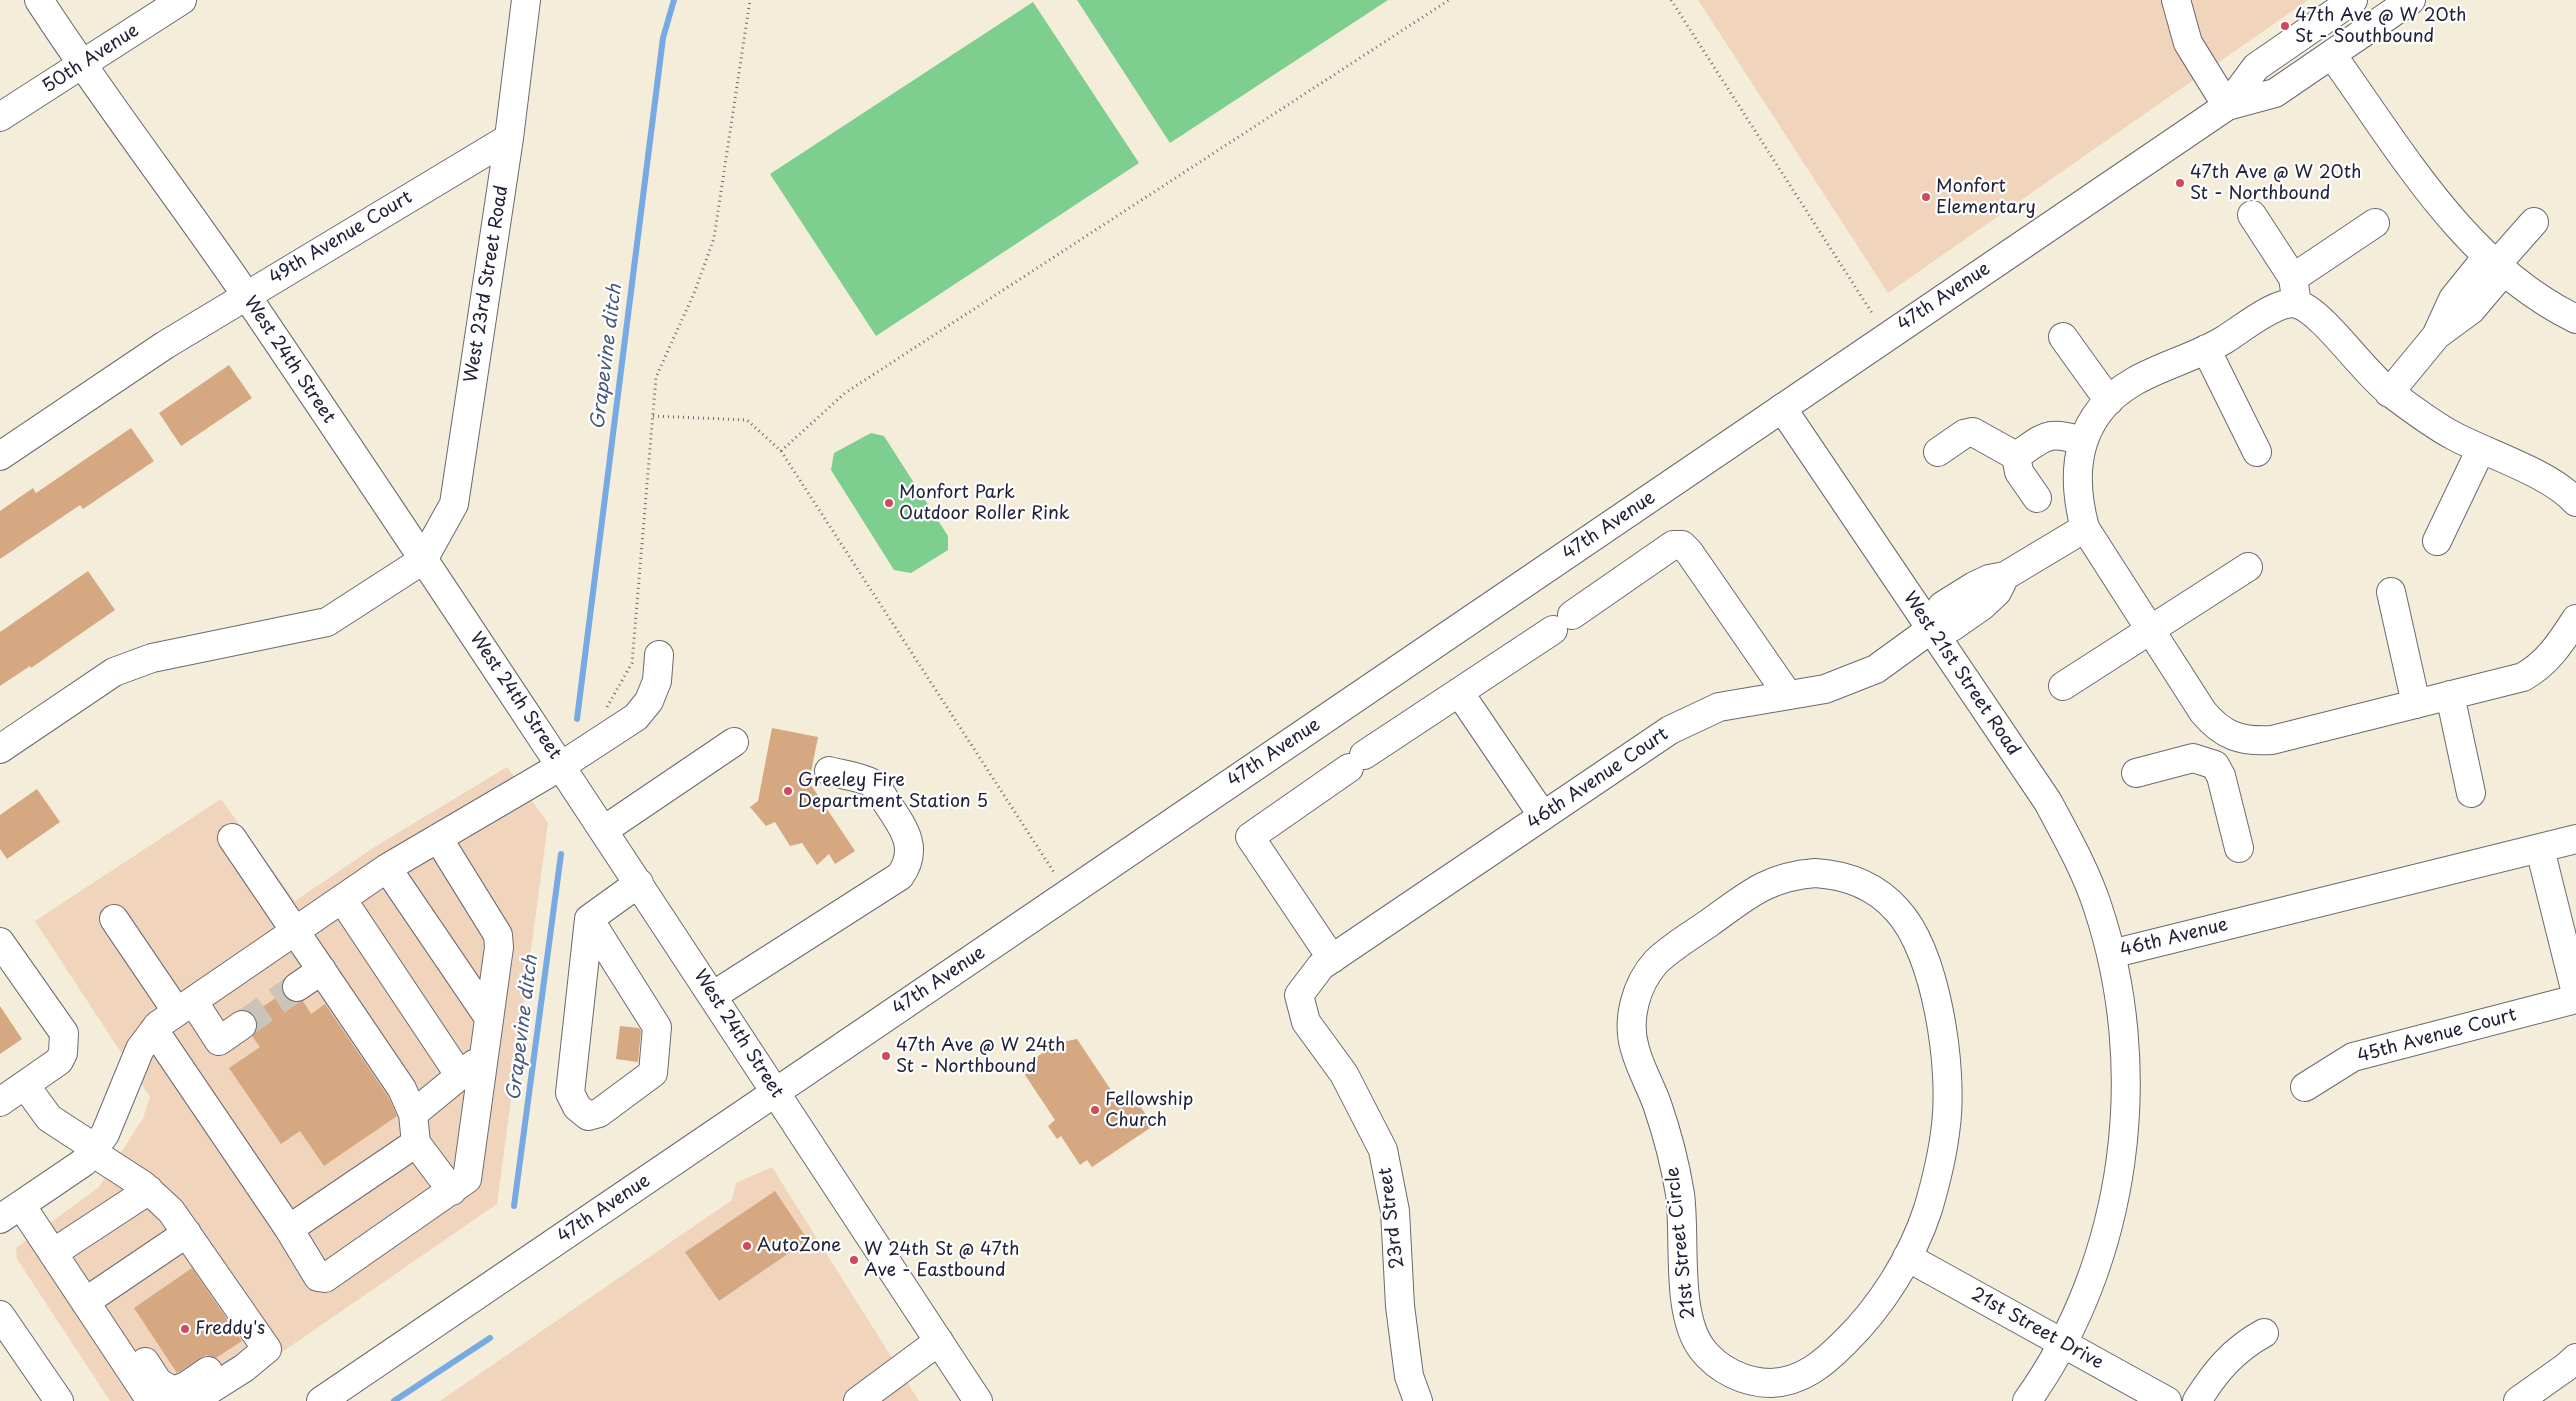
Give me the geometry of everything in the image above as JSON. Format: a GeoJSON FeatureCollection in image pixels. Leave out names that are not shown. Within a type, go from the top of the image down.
{"type":"FeatureCollection","features":[{"type":"Feature","properties":{"kind":"street","name":"West 24th Street"},"geometry":{"type":"LineString","coordinates":[[39,0],[246,295],[714,995],[802,1136],[978,1401]]}},
{"type":"Feature","properties":{"kind":"street","name":"50th Avenue"},"geometry":{"type":"LineString","coordinates":[[0,116],[182,0]]}},
{"type":"Feature","properties":{"kind":"street","name":"West 23rd Street Road"},"geometry":{"type":"LineString","coordinates":[[423,560],[454,504],[509,138],[526,0]]}},
{"type":"Feature","properties":{"kind":"street","name":"47th Avenue"},"geometry":{"type":"LineString","coordinates":[[2227,106],[2256,67],[2353,0]]}},
{"type":"Feature","properties":{"kind":"street","name":"47th Avenue"},"geometry":{"type":"LineString","coordinates":[[321,1401],[2227,106],[2275,93],[2410,0]]}},
{"type":"Feature","properties":{"kind":"street"},"geometry":{"type":"LineString","coordinates":[[2178,1],[2188,44],[2227,106]]}},
{"type":"Feature","properties":{"kind":"street"},"geometry":{"type":"LineString","coordinates":[[2332,55],[2431,194],[2496,265],[2553,308],[2576,319]]}},
{"type":"Feature","properties":{"kind":"street","name":"49th Avenue Court"},"geometry":{"type":"LineString","coordinates":[[0,456],[165,345],[509,138]]}},
{"type":"Feature","properties":{"kind":"street"},"geometry":{"type":"LineString","coordinates":[[2252,216],[2295,291],[2347,351],[2389,393],[2452,435],[2552,483],[2576,502]]}},
{"type":"Feature","properties":{"kind":"street"},"geometry":{"type":"LineString","coordinates":[[2389,393],[2436,336],[2453,299],[2496,265],[2534,222]]}},
{"type":"Feature","properties":{"kind":"street"},"geometry":{"type":"LineString","coordinates":[[2374,223],[2280,306],[2222,342],[2135,381],[2109,401],[2092,420],[2083,441],[2078,460],[2079,507],[2085,528],[2203,712],[2215,727],[2246,740],[2272,740],[2522,677],[2534,671],[2555,651],[2576,619]]}},
{"type":"Feature","properties":{"kind":"street"},"geometry":{"type":"LineString","coordinates":[[2063,337],[2109,401]]}},
{"type":"Feature","properties":{"kind":"street"},"geometry":{"type":"LineString","coordinates":[[2206,349],[2257,452]]}},
{"type":"Feature","properties":{"kind":"street","name":"West 21st Street Road"},"geometry":{"type":"LineString","coordinates":[[1782,408],[2048,802],[2074,852],[2097,904],[2111,954]]}},
{"type":"Feature","properties":{"kind":"street"},"geometry":{"type":"LineString","coordinates":[[1938,452],[1964,434],[1973,432],[2016,456]]}},
{"type":"Feature","properties":{"kind":"street"},"geometry":{"type":"LineString","coordinates":[[2016,456],[2045,437],[2058,434],[2083,441]]}},
{"type":"Feature","properties":{"kind":"street"},"geometry":{"type":"LineString","coordinates":[[2437,541],[2482,449]]}},
{"type":"Feature","properties":{"kind":"street"},"geometry":{"type":"LineString","coordinates":[[2016,456],[2019,472],[2037,498]]}},
{"type":"Feature","properties":{"kind":"street"},"geometry":{"type":"LineString","coordinates":[[1931,629],[1952,627],[1982,606],[1997,592],[2005,576],[2085,528]]}},
{"type":"Feature","properties":{"kind":"street"},"geometry":{"type":"LineString","coordinates":[[1332,959],[1250,837],[1356,761],[1563,622],[1673,545],[1682,546],[1689,552],[1788,695]]}},
{"type":"Feature","properties":{"kind":"street"},"geometry":{"type":"LineString","coordinates":[[0,749],[114,672],[152,658],[327,622],[423,560]]}},
{"type":"Feature","properties":{"kind":"street"},"geometry":{"type":"LineString","coordinates":[[2063,686],[2248,567]]}},
{"type":"Feature","properties":{"kind":"street"},"geometry":{"type":"LineString","coordinates":[[2391,592],[2416,704]]}},
{"type":"Feature","properties":{"kind":"street","name":"46th Avenue Court"},"geometry":{"type":"LineString","coordinates":[[1299,995],[1321,966],[1670,730],[1719,707],[1825,689],[1876,669],[1931,629]]}},
{"type":"Feature","properties":{"kind":"street"},"geometry":{"type":"LineString","coordinates":[[155,1401],[145,1392],[53,1254],[11,1212],[84,1162],[105,1134],[117,1110],[140,1049],[154,1030],[185,1006],[387,868],[561,766],[636,717],[649,702],[657,681],[659,654]]}},
{"type":"Feature","properties":{"kind":"street"},"geometry":{"type":"LineString","coordinates":[[1460,692],[1543,816]]}},
{"type":"Feature","properties":{"kind":"street"},"geometry":{"type":"LineString","coordinates":[[2450,695],[2472,793]]}},
{"type":"Feature","properties":{"kind":"street"},"geometry":{"type":"LineString","coordinates":[[2215,765],[2233,736]]}},
{"type":"Feature","properties":{"kind":"street"},"geometry":{"type":"LineString","coordinates":[[604,830],[734,742]]}},
{"type":"Feature","properties":{"kind":"street"},"geometry":{"type":"LineString","coordinates":[[2136,773],[2193,758],[2215,765],[2221,776],[2239,848]]}},
{"type":"Feature","properties":{"kind":"street"},"geometry":{"type":"LineString","coordinates":[[714,995],[900,876],[907,866],[910,855],[908,841],[902,825],[873,783],[829,771]]}},
{"type":"Feature","properties":{"kind":"street"},"geometry":{"type":"LineString","coordinates":[[232,838],[402,1089],[413,1114],[416,1143],[452,1192]]}},
{"type":"Feature","properties":{"kind":"street"},"geometry":{"type":"LineString","coordinates":[[154,1030],[318,1277],[325,1278],[452,1192],[467,1179],[499,948],[498,935],[438,838]]}},
{"type":"Feature","properties":{"kind":"street","name":"46th Avenue"},"geometry":{"type":"LineString","coordinates":[[2027,1401],[2063,1344],[2085,1295],[2102,1248],[2116,1189],[2124,1132],[2126,1076],[2123,1028],[2111,954],[2576,839]]}},
{"type":"Feature","properties":{"kind":"street"},"geometry":{"type":"LineString","coordinates":[[2540,849],[2576,993]]}},
{"type":"Feature","properties":{"kind":"street"},"geometry":{"type":"LineString","coordinates":[[387,868],[489,1018]]}},
{"type":"Feature","properties":{"kind":"street","name":"21st Street Circle"},"geometry":{"type":"LineString","coordinates":[[1815,873],[1836,875],[1853,880],[1884,898],[1898,911],[1910,928],[1933,989],[1944,1034],[1948,1079],[1946,1124],[1940,1164],[1927,1210],[1907,1257],[1888,1290],[1856,1331],[1827,1360],[1810,1372],[1792,1380],[1772,1383],[1750,1380],[1730,1372],[1716,1363],[1702,1349],[1691,1330],[1685,1306],[1684,1234],[1680,1192],[1669,1143],[1632,1038],[1632,1023],[1637,994],[1647,974],[1671,950],[1759,888],[1781,877],[1815,873]]}},
{"type":"Feature","properties":{"kind":"street"},"geometry":{"type":"LineString","coordinates":[[589,919],[657,1027],[653,1073],[650,1078],[599,1114],[588,1116],[577,1107],[570,1092],[589,919],[639,883]]}},
{"type":"Feature","properties":{"kind":"street"},"geometry":{"type":"LineString","coordinates":[[342,898],[460,1076]]}},
{"type":"Feature","properties":{"kind":"street"},"geometry":{"type":"LineString","coordinates":[[114,919],[185,1006],[219,1041],[242,1025]]}},
{"type":"Feature","properties":{"kind":"street"},"geometry":{"type":"LineString","coordinates":[[0,942],[64,1033],[63,1053],[59,1061],[0,1102]]}},
{"type":"Feature","properties":{"kind":"street"},"geometry":{"type":"LineString","coordinates":[[297,987],[322,970]]}},
{"type":"Feature","properties":{"kind":"street","name":"23rd Street"},"geometry":{"type":"LineString","coordinates":[[1299,995],[1306,1022],[1344,1074],[1383,1150],[1395,1211],[1400,1306],[1409,1376],[1418,1401]]}},
{"type":"Feature","properties":{"kind":"street","name":"45th Avenue Court"},"geometry":{"type":"LineString","coordinates":[[2305,1087],[2353,1057],[2576,1000]]}},
{"type":"Feature","properties":{"kind":"street"},"geometry":{"type":"LineString","coordinates":[[413,1114],[484,1056]]}},
{"type":"Feature","properties":{"kind":"street"},"geometry":{"type":"LineString","coordinates":[[25,1085],[49,1118],[149,1190],[171,1211],[267,1349],[244,1368],[192,1401]]}},
{"type":"Feature","properties":{"kind":"street"},"geometry":{"type":"LineString","coordinates":[[288,1230],[416,1143]]}},
{"type":"Feature","properties":{"kind":"street"},"geometry":{"type":"LineString","coordinates":[[53,1254],[149,1190]]}},
{"type":"Feature","properties":{"kind":"street"},"geometry":{"type":"LineString","coordinates":[[85,1302],[187,1233]]}},
{"type":"Feature","properties":{"kind":"street","name":"21st Street Drive"},"geometry":{"type":"LineString","coordinates":[[1907,1257],[2167,1401]]}},
{"type":"Feature","properties":{"kind":"street"},"geometry":{"type":"LineString","coordinates":[[0,1314],[59,1401]]}},
{"type":"Feature","properties":{"kind":"street"},"geometry":{"type":"LineString","coordinates":[[100,1325],[135,1349],[158,1382],[173,1391],[186,1386],[258,1336]]}},
{"type":"Feature","properties":{"kind":"street"},"geometry":{"type":"LineString","coordinates":[[2196,1401],[2226,1360],[2244,1344],[2264,1333]]}},
{"type":"Feature","properties":{"kind":"street"},"geometry":{"type":"LineString","coordinates":[[858,1401],[939,1341]]}},
{"type":"Feature","properties":{"kind":"street"},"geometry":{"type":"LineString","coordinates":[[2518,1401],[2576,1358]]}},
{"type":"Feature","properties":{"kind":"path"},"geometry":{"type":"LineString","coordinates":[[603,713],[632,663],[656,377],[694,291],[714,238],[750,0]]}},
{"type":"Feature","properties":{"kind":"path"},"geometry":{"type":"LineString","coordinates":[[781,451],[845,393],[1449,0]]}},
{"type":"Feature","properties":{"kind":"path"},"geometry":{"type":"LineString","coordinates":[[1670,0],[1872,313]]}},
{"type":"Feature","properties":{"kind":"path"},"geometry":{"type":"LineString","coordinates":[[653,416],[747,420],[781,451],[1068,894]]}},
{"type":"Feature","properties":{"kind":"shaded area","name":"Monfort Elementary"},"geometry":{"type":"Polygon","coordinates":[[[1698,0],[2308,0],[1888,293],[1698,0]]]}},
{"type":"Feature","properties":{"kind":"shaded area"},"geometry":{"type":"Polygon","coordinates":[[[507,767],[548,823],[497,1204],[211,1401],[110,1401],[17,1259],[16,1248],[99,1187],[143,1118],[150,1097],[35,921],[221,799],[295,901],[376,846],[507,767]]]}},
{"type":"Feature","properties":{"kind":"shaded area"},"geometry":{"type":"Polygon","coordinates":[[[772,1167],[919,1401],[440,1401],[732,1200],[736,1183],[772,1167]]]}},
{"type":"Feature","properties":{"kind":"green space"},"geometry":{"type":"Polygon","coordinates":[[[1077,0],[1388,0],[1170,143],[1077,0]]]}},
{"type":"Feature","properties":{"kind":"green space"},"geometry":{"type":"Polygon","coordinates":[[[1033,2],[1139,163],[876,336],[770,174],[1033,2]]]}},
{"type":"Feature","properties":{"kind":"green space","name":"Monfort Park Outdoor Roller Rink"},"geometry":{"type":"Polygon","coordinates":[[[871,433],[884,436],[948,536],[948,550],[911,573],[894,570],[831,470],[834,453],[871,433]]]}},
{"type":"Feature","properties":{"kind":"building"},"geometry":{"type":"Polygon","coordinates":[[[229,365],[252,398],[181,446],[159,413],[229,365]]]}},
{"type":"Feature","properties":{"kind":"building"},"geometry":{"type":"Polygon","coordinates":[[[131,428],[154,461],[83,509],[80,505],[0,559],[0,511],[33,488],[36,493],[131,428]]]}},
{"type":"Feature","properties":{"kind":"building"},"geometry":{"type":"Polygon","coordinates":[[[88,571],[115,610],[31,668],[30,666],[0,686],[0,632],[88,571]]]}},
{"type":"Feature","properties":{"kind":"building","name":"Greeley Fire Department Station 5"},"geometry":{"type":"Polygon","coordinates":[[[772,728],[818,737],[809,782],[855,851],[835,864],[829,854],[817,865],[802,843],[790,846],[775,822],[766,826],[750,807],[758,801],[772,728]]]}},
{"type":"Feature","properties":{"kind":"building"},"geometry":{"type":"Polygon","coordinates":[[[37,789],[60,822],[7,859],[0,849],[0,815],[37,789]]]}},
{"type":"Feature","properties":{"kind":"building"},"geometry":{"type":"Polygon","coordinates":[[[283,993],[291,1001],[303,1001],[311,1014],[325,1004],[389,1098],[397,1116],[324,1166],[300,1131],[281,1144],[229,1068],[260,1047],[252,1036],[258,1024],[252,1014],[283,993]]]}},
{"type":"Feature","properties":{"kind":"building"},"geometry":{"type":"Polygon","coordinates":[[[0,1006],[22,1039],[0,1054],[0,1006]]]}},
{"type":"Feature","properties":{"kind":"building"},"geometry":{"type":"Polygon","coordinates":[[[620,1026],[639,1028],[641,1031],[638,1062],[616,1059],[620,1026]]]}},
{"type":"Feature","properties":{"kind":"building","name":"Fellowship Church"},"geometry":{"type":"Polygon","coordinates":[[[1077,1039],[1117,1099],[1130,1090],[1153,1126],[1092,1167],[1087,1160],[1080,1165],[1061,1136],[1057,1139],[1048,1126],[1055,1120],[1025,1075],[1038,1056],[1057,1043],[1077,1039]]]}},
{"type":"Feature","properties":{"kind":"building","name":"AutoZone"},"geometry":{"type":"Polygon","coordinates":[[[775,1191],[808,1240],[719,1301],[685,1252],[775,1191]]]}},
{"type":"Feature","properties":{"kind":"building"},"geometry":{"type":"Polygon","coordinates":[[[192,1268],[242,1341],[216,1358],[207,1355],[177,1373],[134,1308],[192,1268]]]}},
{"type":"Feature","properties":{"kind":"waterway","name":"Grapevine ditch"},"geometry":{"type":"LineString","coordinates":[[577,719],[663,38],[674,0]]}},
{"type":"Feature","properties":{"kind":"waterway","name":"Grapevine ditch"},"geometry":{"type":"LineString","coordinates":[[514,1206],[561,854]]}},
{"type":"Feature","properties":{"kind":"waterway","name":"Grapevine ditch"},"geometry":{"type":"LineString","coordinates":[[394,1401],[490,1338]]}},
{"type":"Feature","properties":{"kind":"tunnel"},"geometry":{"type":"LineString","coordinates":[[242,1025],[297,987]]}},
{"type":"Feature","properties":{"kind":"place","name":"47th Ave @ W 20th St - Southbound"},"geometry":{"type":"Point","coordinates":[2285,26]}},
{"type":"Feature","properties":{"kind":"place","name":"47th Ave @ W 20th St - Northbound"},"geometry":{"type":"Point","coordinates":[2180,183]}},
{"type":"Feature","properties":{"kind":"place","name":"Monfort Elementary"},"geometry":{"type":"Point","coordinates":[1926,197]}},
{"type":"Feature","properties":{"kind":"place","name":"Monfort Park Outdoor Roller Rink"},"geometry":{"type":"Point","coordinates":[889,503]}},
{"type":"Feature","properties":{"kind":"place","name":"Greeley Fire Department Station 5"},"geometry":{"type":"Point","coordinates":[788,791]}},
{"type":"Feature","properties":{"kind":"place","name":"47th Ave @ W 24th St - Northbound"},"geometry":{"type":"Point","coordinates":[886,1056]}},
{"type":"Feature","properties":{"kind":"place","name":"Fellowship Church"},"geometry":{"type":"Point","coordinates":[1095,1110]}},
{"type":"Feature","properties":{"kind":"place","name":"AutoZone"},"geometry":{"type":"Point","coordinates":[747,1246]}},
{"type":"Feature","properties":{"kind":"place","name":"W 24th St @ 47th Ave - Eastbound"},"geometry":{"type":"Point","coordinates":[854,1260]}},
{"type":"Feature","properties":{"kind":"place","name":"Freddy's"},"geometry":{"type":"Point","coordinates":[185,1329]}}]}
